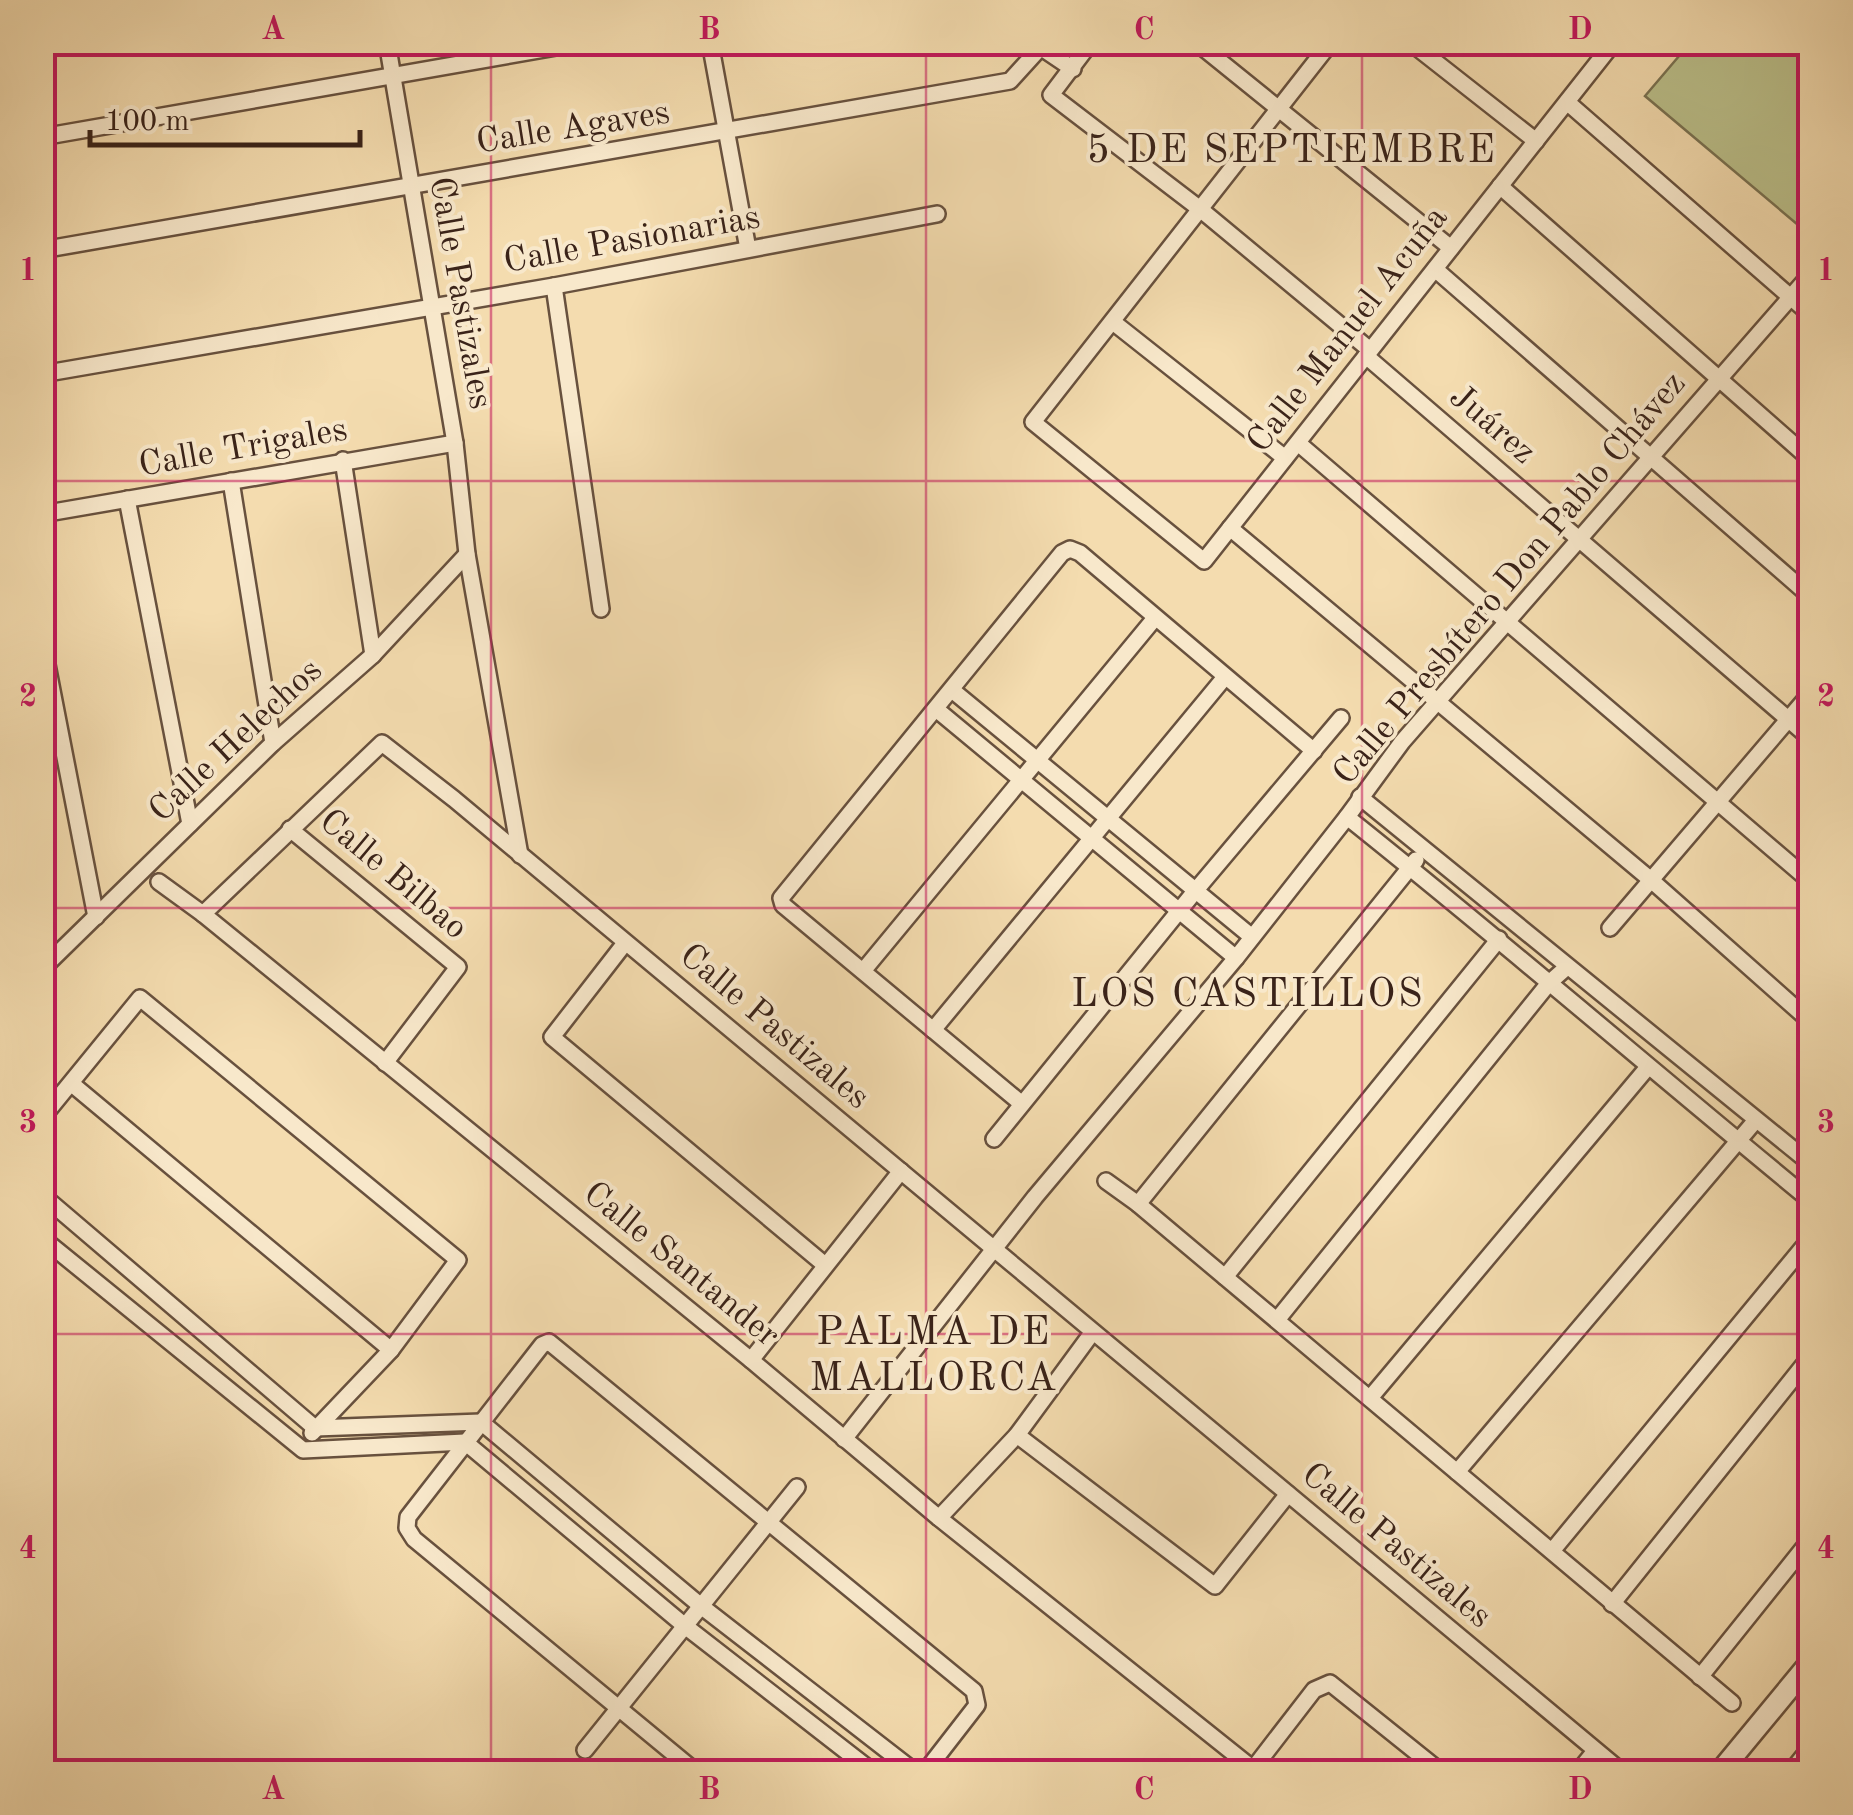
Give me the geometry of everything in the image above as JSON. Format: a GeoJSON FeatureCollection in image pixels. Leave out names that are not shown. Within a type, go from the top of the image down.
{"type":"FeatureCollection","features":[{"type":"Feature","properties":{"kind":"street","name":"Calle Pastizales"},"geometry":{"type":"LineString","coordinates":[[387,42],[455,443],[467,554],[520,855],[1622,1772]]}},
{"type":"Feature","properties":{"kind":"street"},"geometry":{"type":"LineString","coordinates":[[42,137],[585,42]]}},
{"type":"Feature","properties":{"kind":"street"},"geometry":{"type":"LineString","coordinates":[[710,42],[748,249]]}},
{"type":"Feature","properties":{"kind":"street"},"geometry":{"type":"LineString","coordinates":[[1072,68],[1091,42]]}},
{"type":"Feature","properties":{"kind":"street"},"geometry":{"type":"LineString","coordinates":[[1196,42],[1451,248]]}},
{"type":"Feature","properties":{"kind":"street"},"geometry":{"type":"LineString","coordinates":[[1285,458],[1113,322],[1331,42]]}},
{"type":"Feature","properties":{"kind":"street"},"geometry":{"type":"LineString","coordinates":[[1410,42],[1536,142]]}},
{"type":"Feature","properties":{"kind":"street","name":"Calle Manuel Acuña"},"geometry":{"type":"LineString","coordinates":[[1113,322],[1033,422],[1204,561],[1614,42]]}},
{"type":"Feature","properties":{"kind":"street","name":"Calle Agaves"},"geometry":{"type":"LineString","coordinates":[[42,250],[1010,82],[1036,45],[1072,68]]}},
{"type":"Feature","properties":{"kind":"street","name":"Juárez"},"geometry":{"type":"LineString","coordinates":[[1072,68],[1051,95],[1200,209],[1810,738]]}},
{"type":"Feature","properties":{"kind":"street"},"geometry":{"type":"LineString","coordinates":[[1567,102],[1810,314]]}},
{"type":"Feature","properties":{"kind":"street"},"geometry":{"type":"LineString","coordinates":[[1500,186],[1810,458]]}},
{"type":"Feature","properties":{"kind":"street","name":"Calle Pasionarias"},"geometry":{"type":"LineString","coordinates":[[42,374],[554,286],[937,214]]}},
{"type":"Feature","properties":{"kind":"street"},"geometry":{"type":"LineString","coordinates":[[1435,268],[1810,596]]}},
{"type":"Feature","properties":{"kind":"street","name":"Calle Presbítero Don Pablo Chávez"},"geometry":{"type":"LineString","coordinates":[[844,1439],[993,1249],[1236,958],[1438,701],[1810,275]]}},
{"type":"Feature","properties":{"kind":"street"},"geometry":{"type":"LineString","coordinates":[[554,286],[601,609]]}},
{"type":"Feature","properties":{"kind":"street","name":"Calle Trigales"},"geometry":{"type":"LineString","coordinates":[[42,514],[455,443]]}},
{"type":"Feature","properties":{"kind":"street"},"geometry":{"type":"LineString","coordinates":[[1298,443],[1810,882]]}},
{"type":"Feature","properties":{"kind":"street"},"geometry":{"type":"LineString","coordinates":[[342,460],[374,655]]}},
{"type":"Feature","properties":{"kind":"street"},"geometry":{"type":"LineString","coordinates":[[231,480],[273,744]]}},
{"type":"Feature","properties":{"kind":"street"},"geometry":{"type":"LineString","coordinates":[[127,499],[190,824]]}},
{"type":"Feature","properties":{"kind":"street"},"geometry":{"type":"LineString","coordinates":[[1230,528],[1650,880],[1810,1020]]}},
{"type":"Feature","properties":{"kind":"street"},"geometry":{"type":"LineString","coordinates":[[1022,1104],[783,906],[782,898],[1062,553],[1070,549],[1080,554],[1314,751]]}},
{"type":"Feature","properties":{"kind":"street","name":"Calle Helechos"},"geometry":{"type":"LineString","coordinates":[[42,969],[273,744],[374,655],[467,554]]}},
{"type":"Feature","properties":{"kind":"street"},"geometry":{"type":"LineString","coordinates":[[863,971],[1155,618]]}},
{"type":"Feature","properties":{"kind":"street"},"geometry":{"type":"LineString","coordinates":[[42,639],[96,917]]}},
{"type":"Feature","properties":{"kind":"street"},"geometry":{"type":"LineString","coordinates":[[932,1030],[1225,676]]}},
{"type":"Feature","properties":{"kind":"street"},"geometry":{"type":"LineString","coordinates":[[952,690],[1252,937]]}},
{"type":"Feature","properties":{"kind":"street"},"geometry":{"type":"LineString","coordinates":[[1610,928],[1810,694]]}},
{"type":"Feature","properties":{"kind":"street"},"geometry":{"type":"LineString","coordinates":[[936,709],[1236,958]]}},
{"type":"Feature","properties":{"kind":"street"},"geometry":{"type":"LineString","coordinates":[[994,1139],[1341,718]]}},
{"type":"Feature","properties":{"kind":"street"},"geometry":{"type":"LineString","coordinates":[[203,914],[382,743],[520,855]]}},
{"type":"Feature","properties":{"kind":"street"},"geometry":{"type":"LineString","coordinates":[[1360,797],[1810,1164]]}},
{"type":"Feature","properties":{"kind":"street"},"geometry":{"type":"LineString","coordinates":[[1348,817],[1810,1200]]}},
{"type":"Feature","properties":{"kind":"street","name":"Calle Bilbao"},"geometry":{"type":"LineString","coordinates":[[290,828],[458,967],[386,1063]]}},
{"type":"Feature","properties":{"kind":"street"},"geometry":{"type":"LineString","coordinates":[[1138,1204],[1426,850]]}},
{"type":"Feature","properties":{"kind":"street","name":"Calle Santander"},"geometry":{"type":"LineString","coordinates":[[159,882],[751,1360],[939,1518],[1255,1770]]}},
{"type":"Feature","properties":{"kind":"street"},"geometry":{"type":"LineString","coordinates":[[1225,1277],[1499,939]]}},
{"type":"Feature","properties":{"kind":"street"},"geometry":{"type":"LineString","coordinates":[[624,943],[552,1037],[825,1266]]}},
{"type":"Feature","properties":{"kind":"street"},"geometry":{"type":"LineString","coordinates":[[1276,1320],[1549,983],[1568,967]]}},
{"type":"Feature","properties":{"kind":"street"},"geometry":{"type":"LineString","coordinates":[[42,1118],[140,998],[458,1260],[391,1350],[315,1428],[304,1450]]}},
{"type":"Feature","properties":{"kind":"street"},"geometry":{"type":"LineString","coordinates":[[1370,1398],[1648,1067]]}},
{"type":"Feature","properties":{"kind":"street"},"geometry":{"type":"LineString","coordinates":[[72,1084],[391,1350]]}},
{"type":"Feature","properties":{"kind":"street"},"geometry":{"type":"LineString","coordinates":[[1457,1472],[1756,1120]]}},
{"type":"Feature","properties":{"kind":"street"},"geometry":{"type":"LineString","coordinates":[[751,1360],[901,1171]]}},
{"type":"Feature","properties":{"kind":"street"},"geometry":{"type":"LineString","coordinates":[[1106,1181],[1732,1703]]}},
{"type":"Feature","properties":{"kind":"street"},"geometry":{"type":"LineString","coordinates":[[42,1195],[315,1428],[481,1422],[701,1606],[915,1772]]}},
{"type":"Feature","properties":{"kind":"street"},"geometry":{"type":"LineString","coordinates":[[42,1238],[304,1450],[465,1442],[685,1626],[872,1772]]}},
{"type":"Feature","properties":{"kind":"street"},"geometry":{"type":"LineString","coordinates":[[1552,1552],[1810,1239]]}},
{"type":"Feature","properties":{"kind":"street"},"geometry":{"type":"LineString","coordinates":[[939,1518],[1017,1435],[1092,1332]]}},
{"type":"Feature","properties":{"kind":"street"},"geometry":{"type":"LineString","coordinates":[[696,1772],[414,1539],[407,1528],[408,1517],[465,1442],[542,1346],[550,1342],[974,1691],[976,1705],[925,1772]]}},
{"type":"Feature","properties":{"kind":"street"},"geometry":{"type":"LineString","coordinates":[[1612,1604],[1810,1357]]}},
{"type":"Feature","properties":{"kind":"street"},"geometry":{"type":"LineString","coordinates":[[1017,1435],[1216,1586],[1288,1494]]}},
{"type":"Feature","properties":{"kind":"street"},"geometry":{"type":"LineString","coordinates":[[585,1750],[797,1487]]}},
{"type":"Feature","properties":{"kind":"street"},"geometry":{"type":"LineString","coordinates":[[1700,1677],[1810,1540]]}},
{"type":"Feature","properties":{"kind":"street"},"geometry":{"type":"LineString","coordinates":[[1720,1772],[1810,1663]]}},
{"type":"Feature","properties":{"kind":"street"},"geometry":{"type":"LineString","coordinates":[[1255,1770],[1314,1690],[1330,1683],[1441,1772]]}},
{"type":"Feature","properties":{"kind":"street"},"geometry":{"type":"LineString","coordinates":[[1578,1772],[1595,1751]]}},
{"type":"Feature","properties":{"kind":"street"},"geometry":{"type":"LineString","coordinates":[[1795,1772],[1810,1752]]}},
{"type":"Feature","properties":{"kind":"street"},"geometry":{"type":"LineString","coordinates":[[1007,1772],[1062,1772]]}},
{"type":"Feature","properties":{"kind":"green space"},"geometry":{"type":"Polygon","coordinates":[[[1691,42],[1810,43],[1810,235],[1645,96],[1691,42]]]}},
{"type":"Feature","properties":{"kind":"district","name":"5 DE SEPTIEMBRE"},"geometry":{"type":"Point","coordinates":[1292,152]}},
{"type":"Feature","properties":{"kind":"district","name":"LOS CASTILLOS"},"geometry":{"type":"Point","coordinates":[1248,996]}},
{"type":"Feature","properties":{"kind":"district","name":"PALMA DE MALLORCA"},"geometry":{"type":"Point","coordinates":[934,1357]}}]}
